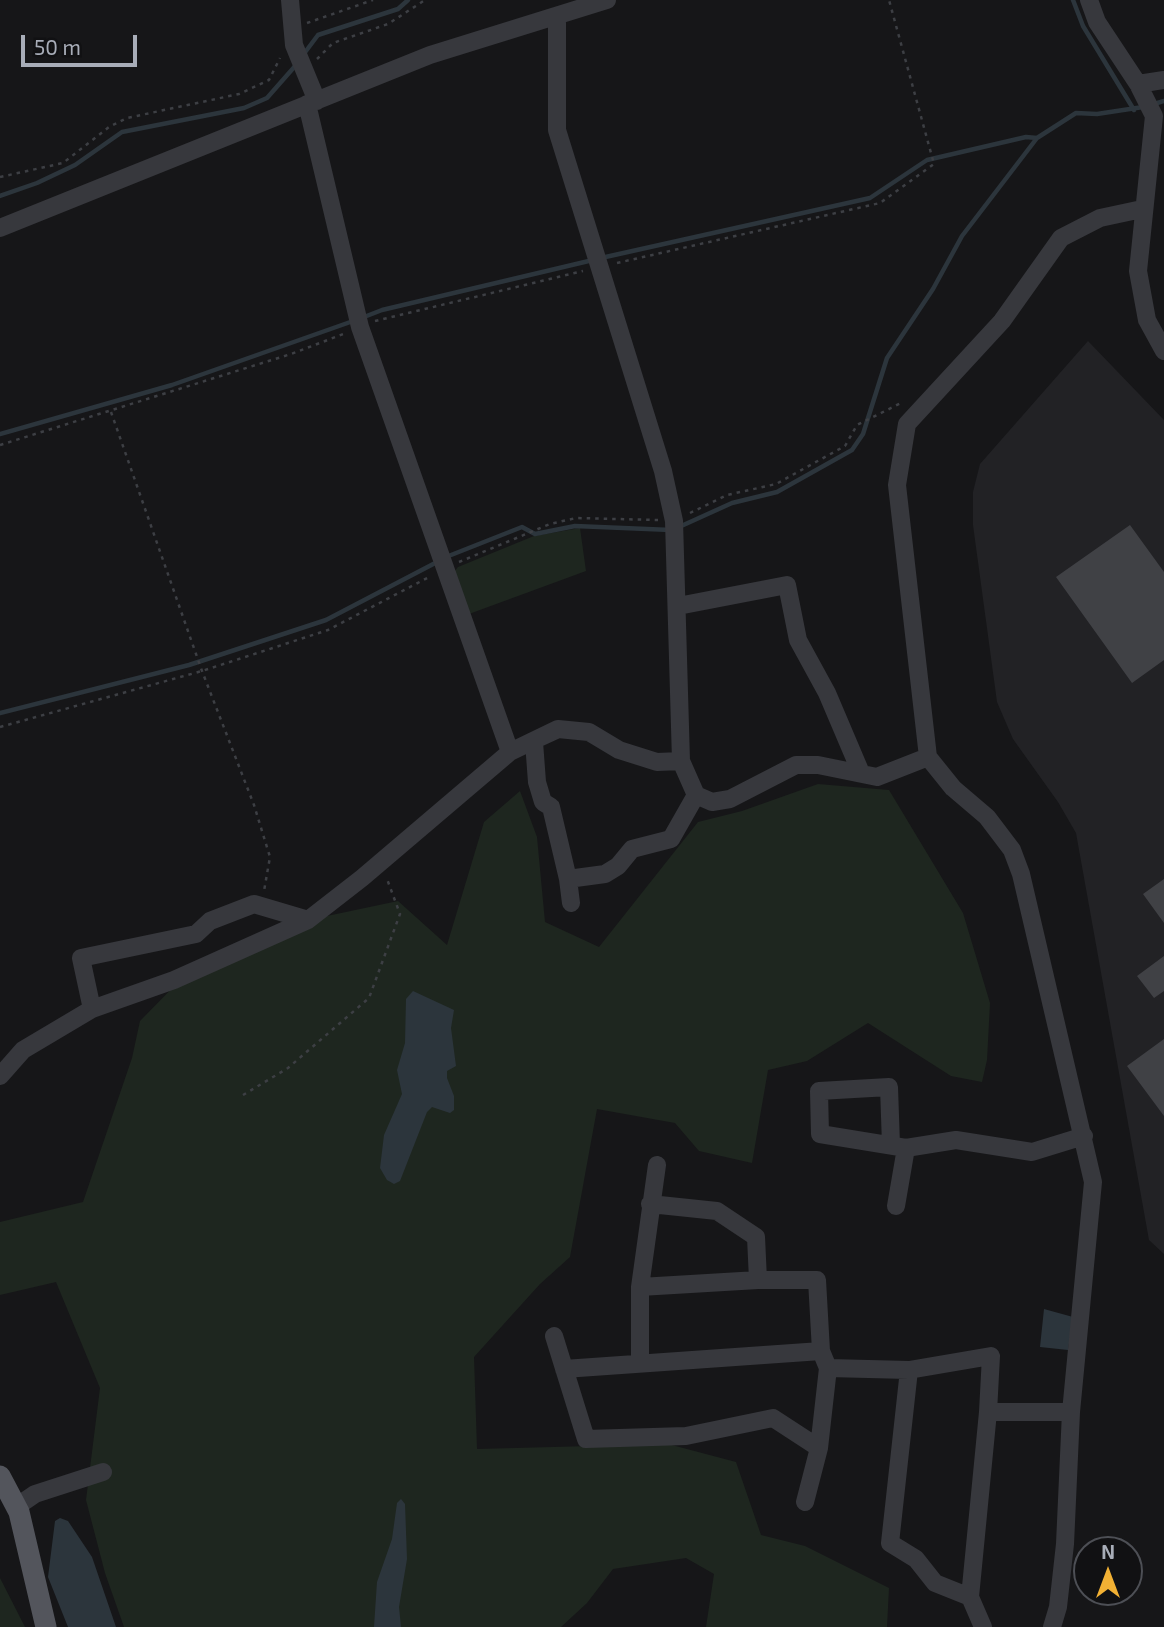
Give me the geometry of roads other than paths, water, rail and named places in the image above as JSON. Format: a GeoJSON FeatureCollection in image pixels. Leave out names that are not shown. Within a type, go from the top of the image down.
{"type":"FeatureCollection","features":[{"type":"Feature","properties":{"kind":"main road"},"geometry":{"type":"LineString","coordinates":[[0,1476],[16,1507],[46,1627]]}},
{"type":"Feature","properties":{"kind":"street"},"geometry":{"type":"LineString","coordinates":[[290,0],[293,40],[305,73],[360,327],[510,752]]}},
{"type":"Feature","properties":{"kind":"street"},"geometry":{"type":"LineString","coordinates":[[0,228],[430,55],[607,0]]}},
{"type":"Feature","properties":{"kind":"street"},"geometry":{"type":"LineString","coordinates":[[1090,0],[1097,22],[1146,100],[1138,271],[1147,320],[1164,351]]}},
{"type":"Feature","properties":{"kind":"street"},"geometry":{"type":"LineString","coordinates":[[557,16],[557,130],[663,471],[674,521],[681,761],[696,794],[712,802],[730,799],[796,765],[818,765],[877,777],[928,757]]}},
{"type":"Feature","properties":{"kind":"street"},"geometry":{"type":"LineString","coordinates":[[1146,100],[1164,80]]}},
{"type":"Feature","properties":{"kind":"street"},"geometry":{"type":"LineString","coordinates":[[1052,1627],[1058,1607],[1065,1544],[1071,1412],[1093,1182],[1021,874],[1012,850],[987,817],[953,789],[928,757],[897,485],[907,424],[1002,321],[1061,238],[1100,218],[1142,209]]}},
{"type":"Feature","properties":{"kind":"street"},"geometry":{"type":"LineString","coordinates":[[678,606],[787,585],[798,640],[827,693],[862,774]]}},
{"type":"Feature","properties":{"kind":"street"},"geometry":{"type":"LineString","coordinates":[[0,1076],[23,1050],[92,1009],[174,980],[308,920],[380,863],[510,752],[558,729],[589,732],[619,750],[657,762],[681,761]]}},
{"type":"Feature","properties":{"kind":"street"},"geometry":{"type":"LineString","coordinates":[[534,742],[537,782],[543,803],[551,807],[571,903]]}},
{"type":"Feature","properties":{"kind":"street"},"geometry":{"type":"LineString","coordinates":[[568,879],[605,874],[618,866],[632,849],[671,839],[696,794]]}},
{"type":"Feature","properties":{"kind":"street"},"geometry":{"type":"LineString","coordinates":[[92,1009],[82,958],[196,934],[210,921],[254,904],[308,920]]}},
{"type":"Feature","properties":{"kind":"street"},"geometry":{"type":"LineString","coordinates":[[896,1206],[899,1147],[889,1087],[819,1091],[820,1134],[899,1147],[956,1140],[1032,1152],[1084,1136]]}},
{"type":"Feature","properties":{"kind":"street"},"geometry":{"type":"LineString","coordinates":[[640,1363],[640,1287],[657,1165]]}},
{"type":"Feature","properties":{"kind":"street"},"geometry":{"type":"LineString","coordinates":[[650,1204],[717,1211],[756,1237],[758,1280]]}},
{"type":"Feature","properties":{"kind":"street"},"geometry":{"type":"LineString","coordinates":[[640,1287],[758,1280],[817,1280],[825,1360],[819,1448],[805,1502]]}},
{"type":"Feature","properties":{"kind":"street"},"geometry":{"type":"LineString","coordinates":[[554,1336],[586,1439],[686,1436],[773,1418],[819,1448]]}},
{"type":"Feature","properties":{"kind":"street"},"geometry":{"type":"LineString","coordinates":[[564,1369],[640,1363],[825,1360],[909,1370],[991,1356],[970,1597],[983,1627]]}},
{"type":"Feature","properties":{"kind":"street"},"geometry":{"type":"LineString","coordinates":[[909,1370],[890,1543],[916,1559],[935,1583],[970,1597]]}},
{"type":"Feature","properties":{"kind":"street"},"geometry":{"type":"LineString","coordinates":[[988,1412],[1071,1412]]}},
{"type":"Feature","properties":{"kind":"street"},"geometry":{"type":"LineString","coordinates":[[16,1507],[35,1494],[103,1472]]}},
{"type":"Feature","properties":{"kind":"waterway"},"geometry":{"type":"LineString","coordinates":[[303,55],[318,35],[398,9],[408,0]]}},
{"type":"Feature","properties":{"kind":"waterway"},"geometry":{"type":"LineString","coordinates":[[1073,0],[1083,26],[1134,110]]}},
{"type":"Feature","properties":{"kind":"waterway"},"geometry":{"type":"LineString","coordinates":[[0,196],[37,183],[75,165],[122,132],[244,108],[267,98],[296,65]]}},
{"type":"Feature","properties":{"kind":"waterway"},"geometry":{"type":"LineString","coordinates":[[1151,105],[1164,101]]}},
{"type":"Feature","properties":{"kind":"waterway"},"geometry":{"type":"LineString","coordinates":[[679,527],[732,503],[777,492],[852,450],[863,434],[887,358],[933,289],[962,236],[1037,138],[1076,113],[1097,114],[1143,107]]}},
{"type":"Feature","properties":{"kind":"waterway"},"geometry":{"type":"LineString","coordinates":[[601,258],[870,198],[927,160],[1026,137],[1037,138]]}},
{"type":"Feature","properties":{"kind":"waterway"},"geometry":{"type":"LineString","coordinates":[[364,317],[382,310],[593,260]]}},
{"type":"Feature","properties":{"kind":"waterway"},"geometry":{"type":"LineString","coordinates":[[0,434],[172,385],[356,320]]}},
{"type":"Feature","properties":{"kind":"waterway"},"geometry":{"type":"LineString","coordinates":[[446,557],[522,527],[535,534],[575,526],[671,530]]}},
{"type":"Feature","properties":{"kind":"waterway"},"geometry":{"type":"LineString","coordinates":[[0,713],[189,665],[326,620],[439,561]]}}]}
